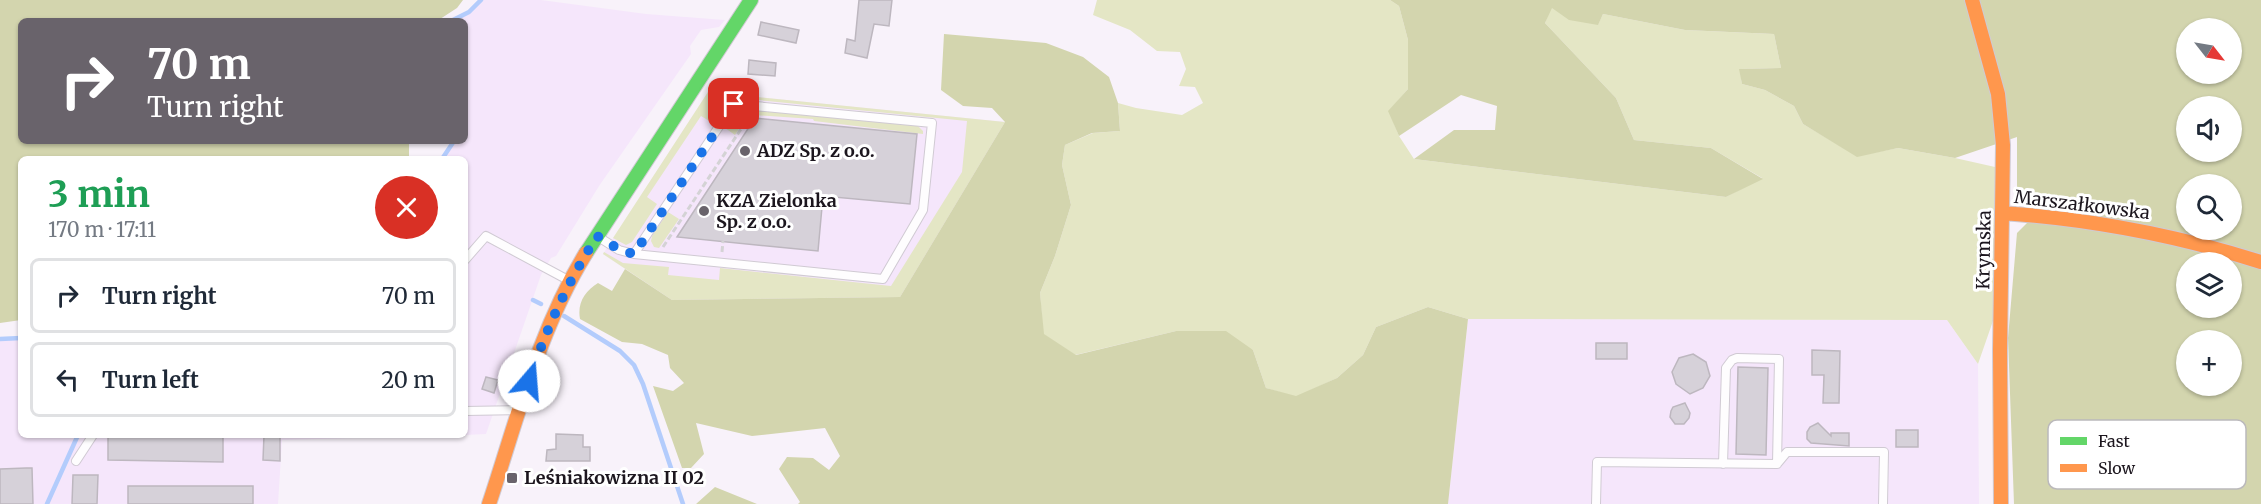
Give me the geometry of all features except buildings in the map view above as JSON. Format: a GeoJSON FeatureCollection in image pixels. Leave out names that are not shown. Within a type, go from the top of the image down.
{"type":"FeatureCollection","features":[{"type":"Feature","properties":{"kind":"street"},"geometry":{"type":"LineString","coordinates":[[489,504],[540,349],[569,281],[751,0]]}},
{"type":"Feature","properties":{"kind":"street","name":"Krymska"},"geometry":{"type":"LineString","coordinates":[[1972,0],[1998,94],[2003,145],[2001,504]]}},
{"type":"Feature","properties":{"kind":"street","name":"Marszałkowska"},"geometry":{"type":"LineString","coordinates":[[2002,213],[2049,216],[2174,236],[2261,262]]}},
{"type":"Feature","properties":{"kind":"lane"},"geometry":{"type":"LineString","coordinates":[[597,236],[620,250],[634,254],[883,279],[923,210],[932,123],[734,104],[634,254]]}},
{"type":"Feature","properties":{"kind":"lane"},"geometry":{"type":"LineString","coordinates":[[468,257],[486,236],[569,281]]}},
{"type":"Feature","properties":{"kind":"lane"},"geometry":{"type":"LineString","coordinates":[[1723,464],[1726,368],[1732,360],[1737,358],[1779,359],[1776,464]]}},
{"type":"Feature","properties":{"kind":"lane"},"geometry":{"type":"LineString","coordinates":[[468,411],[519,411]]}},
{"type":"Feature","properties":{"kind":"lane"},"geometry":{"type":"LineString","coordinates":[[76,461],[91,438]]}},
{"type":"Feature","properties":{"kind":"lane"},"geometry":{"type":"LineString","coordinates":[[1596,504],[1597,462],[1776,464],[1787,452],[1884,452],[1883,504]]}},
{"type":"Feature","properties":{"kind":"path"},"geometry":{"type":"LineString","coordinates":[[657,256],[757,106]]}},
{"type":"Feature","properties":{"kind":"shaded area"},"geometry":{"type":"Polygon","coordinates":[[[481,0],[541,0],[646,14],[725,20],[719,27],[701,30],[690,46],[691,54],[599,186],[556,256],[551,258],[541,275],[486,434],[468,435],[468,156],[444,156],[452,144],[468,144],[468,18],[458,18],[469,12],[481,0]]]}},
{"type":"Feature","properties":{"kind":"shaded area"},"geometry":{"type":"Polygon","coordinates":[[[708,92],[1005,122],[900,297],[672,300],[603,254],[708,92]]]}},
{"type":"Feature","properties":{"kind":"shaded area"},"geometry":{"type":"Polygon","coordinates":[[[1468,319],[1947,320],[1978,364],[1979,504],[1448,504],[1468,319]]]}},
{"type":"Feature","properties":{"kind":"shaded area"},"geometry":{"type":"Polygon","coordinates":[[[18,338],[18,438],[353,438],[282,440],[278,504],[0,504],[0,339],[18,338]]]}},
{"type":"Feature","properties":{"kind":"green space"},"geometry":{"type":"Polygon","coordinates":[[[0,0],[463,0],[457,8],[442,18],[18,18],[18,144],[409,144],[409,156],[18,156],[18,320],[0,323],[0,0]]]}},
{"type":"Feature","properties":{"kind":"green space"},"geometry":{"type":"Polygon","coordinates":[[[1097,0],[1390,0],[1399,6],[1408,40],[1408,89],[1389,111],[1399,136],[1414,159],[1726,197],[1762,178],[1711,148],[1634,140],[1616,98],[1545,23],[1551,7],[1598,24],[1603,14],[1685,30],[1774,34],[1781,68],[1740,69],[1742,84],[1765,90],[1794,106],[1803,124],[1857,156],[1898,148],[1995,167],[1994,318],[1978,364],[1947,320],[1468,319],[1428,307],[1376,327],[1363,355],[1337,378],[1296,397],[1266,388],[1253,350],[1176,331],[1075,355],[1043,334],[1040,293],[1055,256],[1071,205],[1062,165],[1065,145],[1093,133],[1120,131],[1118,103],[1182,115],[1203,103],[1195,87],[1179,86],[1186,69],[1180,52],[1157,51],[1130,30],[1093,15],[1097,0]]]}},
{"type":"Feature","properties":{"kind":"green space"},"geometry":{"type":"Polygon","coordinates":[[[1390,0],[2261,0],[2261,504],[2014,504],[2008,338],[2017,233],[2034,216],[2017,188],[2017,137],[1955,158],[1898,148],[1857,157],[1803,124],[1794,106],[1765,90],[1742,84],[1739,69],[1781,68],[1774,34],[1685,30],[1603,14],[1598,25],[1569,20],[1552,8],[1545,23],[1616,98],[1634,140],[1711,148],[1763,179],[1726,197],[1414,159],[1454,130],[1495,130],[1497,106],[1461,95],[1399,136],[1388,111],[1408,89],[1408,40],[1399,6],[1390,0]]]}},
{"type":"Feature","properties":{"kind":"green space"},"geometry":{"type":"Polygon","coordinates":[[[944,34],[1046,43],[1083,57],[1109,77],[1118,103],[1120,131],[1092,133],[1065,145],[1062,165],[1071,205],[1055,256],[1040,293],[1044,334],[1076,355],[1176,331],[1226,331],[1253,350],[1266,388],[1296,396],[1337,378],[1363,355],[1376,327],[1428,307],[1468,319],[1448,504],[798,504],[800,502],[779,469],[787,457],[813,458],[829,470],[840,456],[825,428],[752,436],[696,423],[704,454],[691,468],[682,468],[653,386],[673,391],[684,383],[670,368],[668,355],[642,344],[622,342],[580,319],[579,313],[583,298],[598,283],[612,291],[625,269],[672,300],[900,297],[1005,122],[992,108],[963,106],[941,90],[944,34]]]}},
{"type":"Feature","properties":{"kind":"green space"},"geometry":{"type":"Polygon","coordinates":[[[708,92],[1005,122],[900,297],[672,300],[603,254],[604,252],[623,263],[669,267],[668,275],[719,280],[720,268],[891,286],[962,172],[967,121],[728,97],[711,122],[701,116],[647,197],[657,204],[632,242],[626,245],[613,238],[708,92]]]}},
{"type":"Feature","properties":{"kind":"green space"},"geometry":{"type":"Polygon","coordinates":[[[739,109],[752,109],[735,135],[725,128],[739,109]]]}},
{"type":"Feature","properties":{"kind":"green space"},"geometry":{"type":"Polygon","coordinates":[[[757,109],[917,125],[923,134],[814,121],[813,119],[753,115],[757,109]]]}},
{"type":"Feature","properties":{"kind":"green space"},"geometry":{"type":"Polygon","coordinates":[[[668,212],[679,219],[659,248],[654,247],[651,241],[652,236],[668,212]]]}},
{"type":"Feature","properties":{"kind":"green space"},"geometry":{"type":"Polygon","coordinates":[[[715,487],[757,504],[696,504],[715,487]]]}},
{"type":"Feature","properties":{"kind":"waterway"},"geometry":{"type":"LineString","coordinates":[[457,18],[469,12],[481,0]]}},
{"type":"Feature","properties":{"kind":"waterway"},"geometry":{"type":"LineString","coordinates":[[444,156],[452,144]]}},
{"type":"Feature","properties":{"kind":"waterway"},"geometry":{"type":"LineString","coordinates":[[533,300],[541,304]]}},
{"type":"Feature","properties":{"kind":"waterway"},"geometry":{"type":"LineString","coordinates":[[564,316],[620,351],[634,365],[643,384],[683,504]]}},
{"type":"Feature","properties":{"kind":"waterway"},"geometry":{"type":"LineString","coordinates":[[0,339],[18,338]]}},
{"type":"Feature","properties":{"kind":"waterway"},"geometry":{"type":"LineString","coordinates":[[47,504],[77,438]]}},
{"type":"Feature","properties":{"kind":"traffic: fast"},"geometry":{"type":"LineString","coordinates":[[586,253],[751,0]]}},
{"type":"Feature","properties":{"kind":"traffic: slow"},"geometry":{"type":"LineString","coordinates":[[1972,0],[1998,94],[2003,145],[2000,350],[2001,504]]}},
{"type":"Feature","properties":{"kind":"traffic: slow"},"geometry":{"type":"LineString","coordinates":[[2002,213],[2068,219],[2165,236],[2261,262]]}},
{"type":"Feature","properties":{"kind":"traffic: slow"},"geometry":{"type":"LineString","coordinates":[[489,504],[542,344],[569,282],[586,253]]}},
{"type":"Feature","properties":{"kind":"place","name":"ADZ Sp. z o.o."},"geometry":{"type":"Point","coordinates":[745,151]}},
{"type":"Feature","properties":{"kind":"place","name":"KZA Zielonka Sp. z o.o."},"geometry":{"type":"Point","coordinates":[704,211]}},
{"type":"Feature","properties":{"kind":"place","name":"Leśniakowizna II 02"},"geometry":{"type":"Point","coordinates":[512,478]}},
{"type":"Feature","properties":{"kind":"route"},"geometry":{"type":"LineString","coordinates":[[529,381],[554,312],[569,281],[597,236],[626,253],[634,254],[734,104]]}}]}
